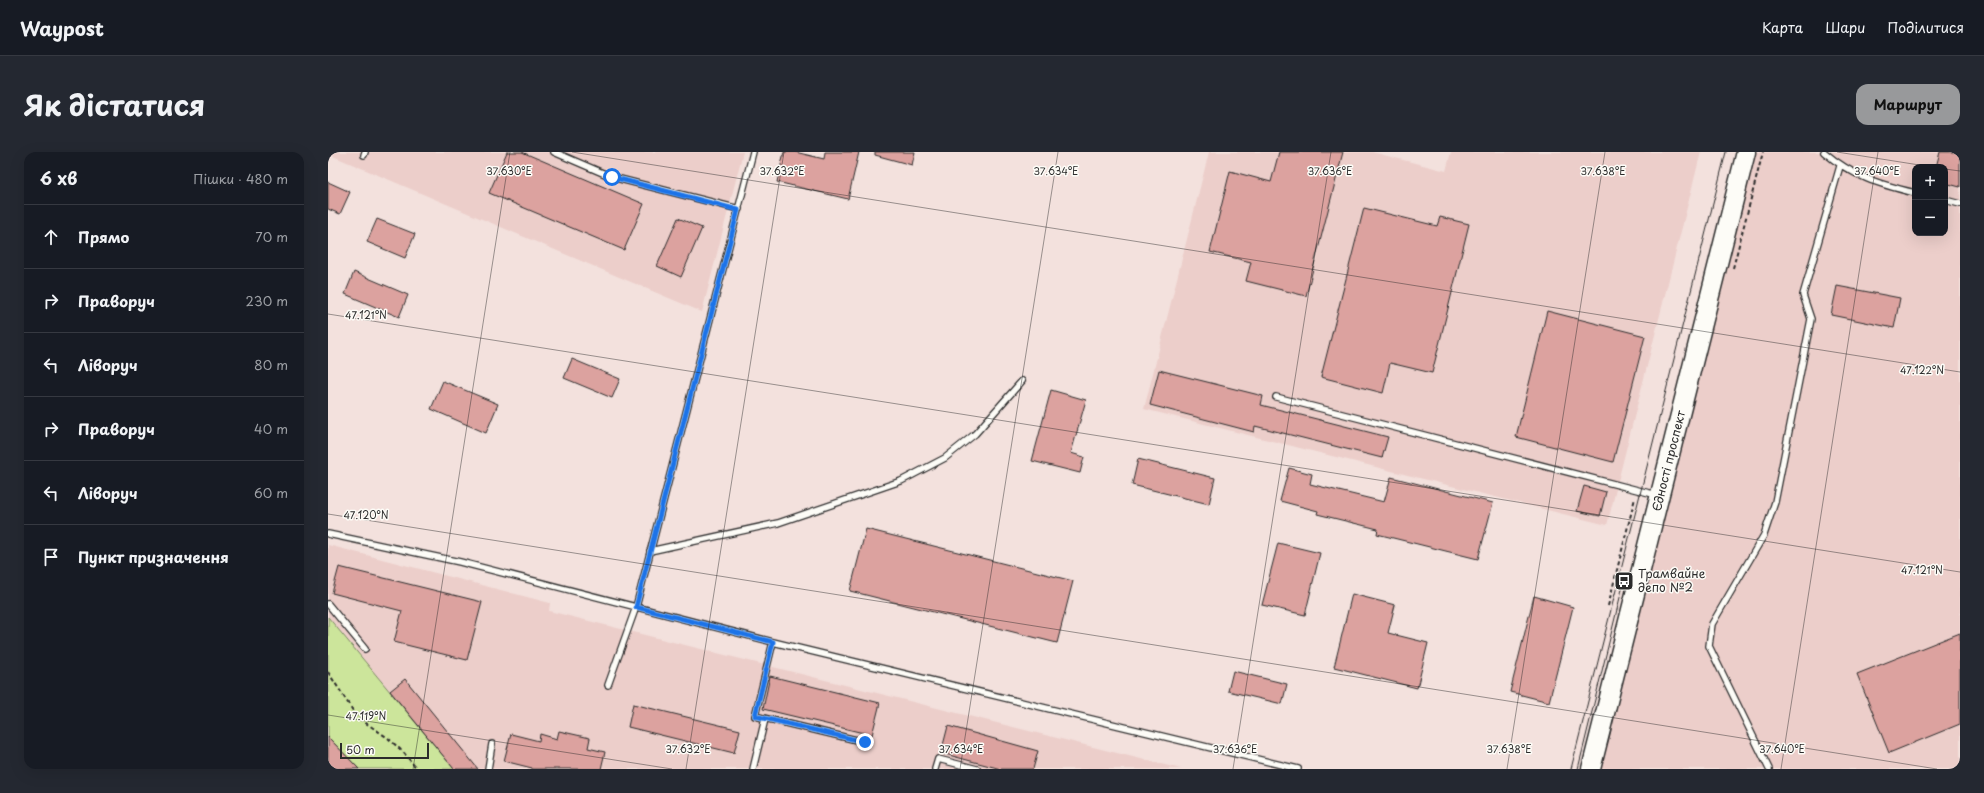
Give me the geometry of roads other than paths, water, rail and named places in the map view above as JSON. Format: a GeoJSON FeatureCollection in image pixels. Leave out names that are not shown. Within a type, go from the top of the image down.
{"type":"FeatureCollection","features":[{"type":"Feature","properties":{"kind":"main road","name":"Єдності проспект"},"geometry":{"type":"LineString","coordinates":[[1591,769],[1746,152]]}},
{"type":"Feature","properties":{"kind":"lane"},"geometry":{"type":"LineString","coordinates":[[554,152],[612,177],[738,210]]}},
{"type":"Feature","properties":{"kind":"lane"},"geometry":{"type":"LineString","coordinates":[[608,685],[636,607],[753,152]]}},
{"type":"Feature","properties":{"kind":"lane"},"geometry":{"type":"LineString","coordinates":[[1824,152],[1840,166],[1878,184],[1912,192]]}},
{"type":"Feature","properties":{"kind":"lane"},"geometry":{"type":"LineString","coordinates":[[1769,769],[1709,646],[1712,624],[1764,535],[1775,502],[1811,319],[1803,294],[1840,166]]}},
{"type":"Feature","properties":{"kind":"lane"},"geometry":{"type":"LineString","coordinates":[[1948,201],[1960,204]]}},
{"type":"Feature","properties":{"kind":"lane"},"geometry":{"type":"LineString","coordinates":[[650,551],[778,524],[901,481],[944,458],[975,434],[1022,381]]}},
{"type":"Feature","properties":{"kind":"lane"},"geometry":{"type":"LineString","coordinates":[[1276,397],[1660,496]]}},
{"type":"Feature","properties":{"kind":"lane"},"geometry":{"type":"LineString","coordinates":[[328,534],[460,562],[773,642],[1298,769]]}},
{"type":"Feature","properties":{"kind":"lane"},"geometry":{"type":"LineString","coordinates":[[328,604],[365,649]]}},
{"type":"Feature","properties":{"kind":"lane"},"geometry":{"type":"LineString","coordinates":[[773,642],[755,716],[865,742]]}},
{"type":"Feature","properties":{"kind":"lane"},"geometry":{"type":"LineString","coordinates":[[753,769],[765,719]]}},
{"type":"Feature","properties":{"kind":"lane"},"geometry":{"type":"LineString","coordinates":[[488,769],[492,744]]}},
{"type":"Feature","properties":{"kind":"lane"},"geometry":{"type":"LineString","coordinates":[[936,769],[938,758],[977,769]]}},
{"type":"Feature","properties":{"kind":"tram line"},"geometry":{"type":"LineString","coordinates":[[1571,769],[1726,152]]}},
{"type":"Feature","properties":{"kind":"tram line"},"geometry":{"type":"LineString","coordinates":[[1578,769],[1625,577]]}},
{"type":"Feature","properties":{"kind":"place","name":"Трамвайне депо №2"},"geometry":{"type":"Point","coordinates":[1624,581]}}]}
